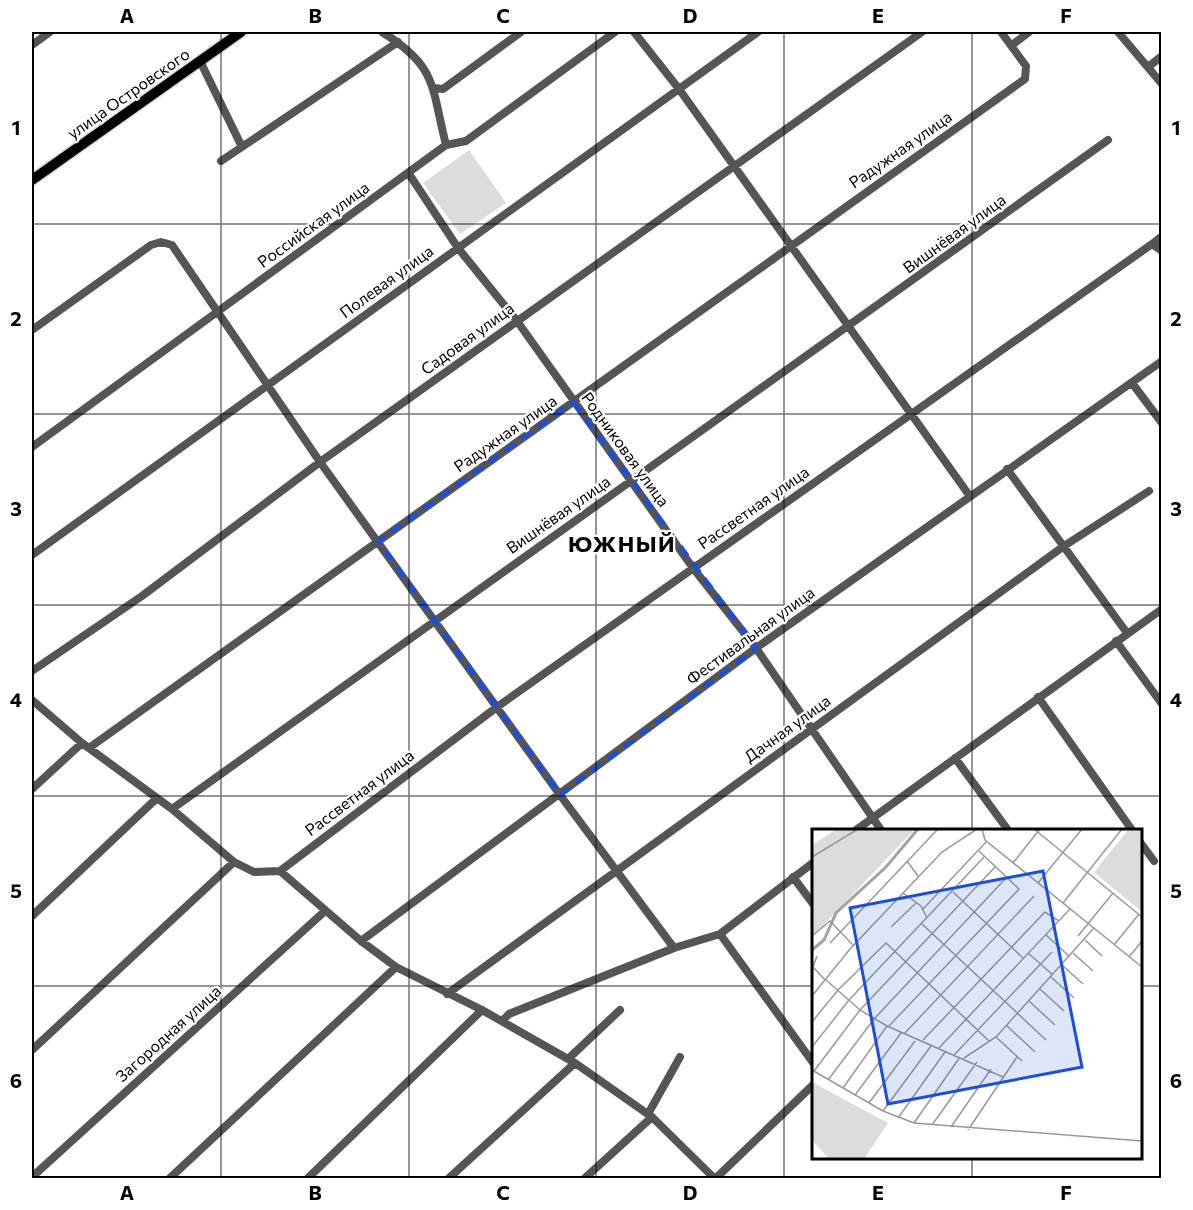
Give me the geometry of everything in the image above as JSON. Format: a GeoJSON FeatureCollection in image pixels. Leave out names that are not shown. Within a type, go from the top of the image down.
{"type":"FeatureCollection","features":[{"type":"Feature","properties":{"kind":"main road","name":"улица Островского"},"geometry":{"type":"LineString","coordinates":[[32,180],[241,32]]}},
{"type":"Feature","properties":{"kind":"street"},"geometry":{"type":"LineString","coordinates":[[32,45],[51,32]]}},
{"type":"Feature","properties":{"kind":"street"},"geometry":{"type":"LineString","coordinates":[[382,32],[398,42],[423,65],[434,88],[435,103],[446,145]]}},
{"type":"Feature","properties":{"kind":"street"},"geometry":{"type":"LineString","coordinates":[[434,88],[442,89],[521,32]]}},
{"type":"Feature","properties":{"kind":"street","name":"Российская улица"},"geometry":{"type":"LineString","coordinates":[[32,447],[446,145],[466,141],[615,32]]}},
{"type":"Feature","properties":{"kind":"street"},"geometry":{"type":"LineString","coordinates":[[634,32],[679,88],[969,495]]}},
{"type":"Feature","properties":{"kind":"street","name":"Полевая улица"},"geometry":{"type":"LineString","coordinates":[[32,555],[758,32]]}},
{"type":"Feature","properties":{"kind":"street","name":"Садовая улица"},"geometry":{"type":"LineString","coordinates":[[32,671],[142,596],[320,462],[922,32]]}},
{"type":"Feature","properties":{"kind":"street"},"geometry":{"type":"LineString","coordinates":[[1001,32],[1012,45],[1029,32]]}},
{"type":"Feature","properties":{"kind":"street"},"geometry":{"type":"LineString","coordinates":[[1118,32],[1161,84]]}},
{"type":"Feature","properties":{"kind":"street"},"geometry":{"type":"LineString","coordinates":[[221,161],[398,42]]}},
{"type":"Feature","properties":{"kind":"street","name":"Радужная улица"},"geometry":{"type":"LineString","coordinates":[[32,789],[86,745],[378,541],[1025,79],[1026,66],[1012,45]]}},
{"type":"Feature","properties":{"kind":"street"},"geometry":{"type":"LineString","coordinates":[[1148,67],[1161,56]]}},
{"type":"Feature","properties":{"kind":"street"},"geometry":{"type":"LineString","coordinates":[[200,61],[242,147]]}},
{"type":"Feature","properties":{"kind":"street","name":"Вишнёвая улица"},"geometry":{"type":"LineString","coordinates":[[172,809],[1108,140]]}},
{"type":"Feature","properties":{"kind":"street","name":"Родниковая улица"},"geometry":{"type":"LineString","coordinates":[[409,174],[458,248],[517,321],[693,568],[756,648],[813,728],[880,829]]}},
{"type":"Feature","properties":{"kind":"street","name":"Рассветная улица"},"geometry":{"type":"LineString","coordinates":[[280,872],[497,706],[1161,236]]}},
{"type":"Feature","properties":{"kind":"street"},"geometry":{"type":"LineString","coordinates":[[32,330],[151,245],[161,242],[172,245],[320,462],[560,795],[674,948]]}},
{"type":"Feature","properties":{"kind":"street"},"geometry":{"type":"LineString","coordinates":[[1152,244],[1161,251]]}},
{"type":"Feature","properties":{"kind":"street","name":"Фестивальная улица"},"geometry":{"type":"LineString","coordinates":[[361,941],[756,648],[1161,361]]}},
{"type":"Feature","properties":{"kind":"street"},"geometry":{"type":"LineString","coordinates":[[1132,382],[1161,423]]}},
{"type":"Feature","properties":{"kind":"street"},"geometry":{"type":"LineString","coordinates":[[1007,469],[1127,633]]}},
{"type":"Feature","properties":{"kind":"street","name":"Дачная улица"},"geometry":{"type":"LineString","coordinates":[[447,994],[615,869],[1064,546],[1149,491]]}},
{"type":"Feature","properties":{"kind":"street"},"geometry":{"type":"LineString","coordinates":[[858,829],[1161,609]]}},
{"type":"Feature","properties":{"kind":"street"},"geometry":{"type":"LineString","coordinates":[[1116,641],[1161,704]]}},
{"type":"Feature","properties":{"kind":"street"},"geometry":{"type":"LineString","coordinates":[[1038,697],[1131,829]]}},
{"type":"Feature","properties":{"kind":"street"},"geometry":{"type":"LineString","coordinates":[[32,700],[86,745],[172,809],[234,862],[254,872],[280,872],[361,941],[396,967],[482,1010],[571,1061],[650,1115],[715,1179],[812,1085]]}},
{"type":"Feature","properties":{"kind":"street"},"geometry":{"type":"LineString","coordinates":[[955,758],[1007,829]]}},
{"type":"Feature","properties":{"kind":"street"},"geometry":{"type":"LineString","coordinates":[[32,916],[157,798]]}},
{"type":"Feature","properties":{"kind":"street"},"geometry":{"type":"LineString","coordinates":[[1142,845],[1154,861]]}},
{"type":"Feature","properties":{"kind":"street"},"geometry":{"type":"LineString","coordinates":[[32,1050],[234,862]]}},
{"type":"Feature","properties":{"kind":"street"},"geometry":{"type":"LineString","coordinates":[[502,1021],[509,1014],[674,948],[720,934],[812,863]]}},
{"type":"Feature","properties":{"kind":"street"},"geometry":{"type":"LineString","coordinates":[[793,877],[812,904]]}},
{"type":"Feature","properties":{"kind":"street","name":"Загородная улица"},"geometry":{"type":"LineString","coordinates":[[32,1177],[325,911]]}},
{"type":"Feature","properties":{"kind":"street"},"geometry":{"type":"LineString","coordinates":[[720,934],[812,1063]]}},
{"type":"Feature","properties":{"kind":"street"},"geometry":{"type":"LineString","coordinates":[[170,1179],[396,967]]}},
{"type":"Feature","properties":{"kind":"street"},"geometry":{"type":"LineString","coordinates":[[308,1179],[482,1010]]}},
{"type":"Feature","properties":{"kind":"street"},"geometry":{"type":"LineString","coordinates":[[449,1179],[571,1061],[620,1010]]}},
{"type":"Feature","properties":{"kind":"street"},"geometry":{"type":"LineString","coordinates":[[585,1179],[650,1115],[680,1057]]}},
{"type":"Feature","properties":{"kind":"highlighted area"},"geometry":{"type":"Polygon","coordinates":[[[573,402],[756,648],[560,795],[378,541],[573,402]]]}},
{"type":"Feature","properties":{"kind":"shaded area"},"geometry":{"type":"Polygon","coordinates":[[[469,150],[506,203],[460,234],[423,183],[469,150]]]}},
{"type":"Feature","properties":{"kind":"district","name":"ЮЖНЫЙ"},"geometry":{"type":"Point","coordinates":[622,543]}}]}
